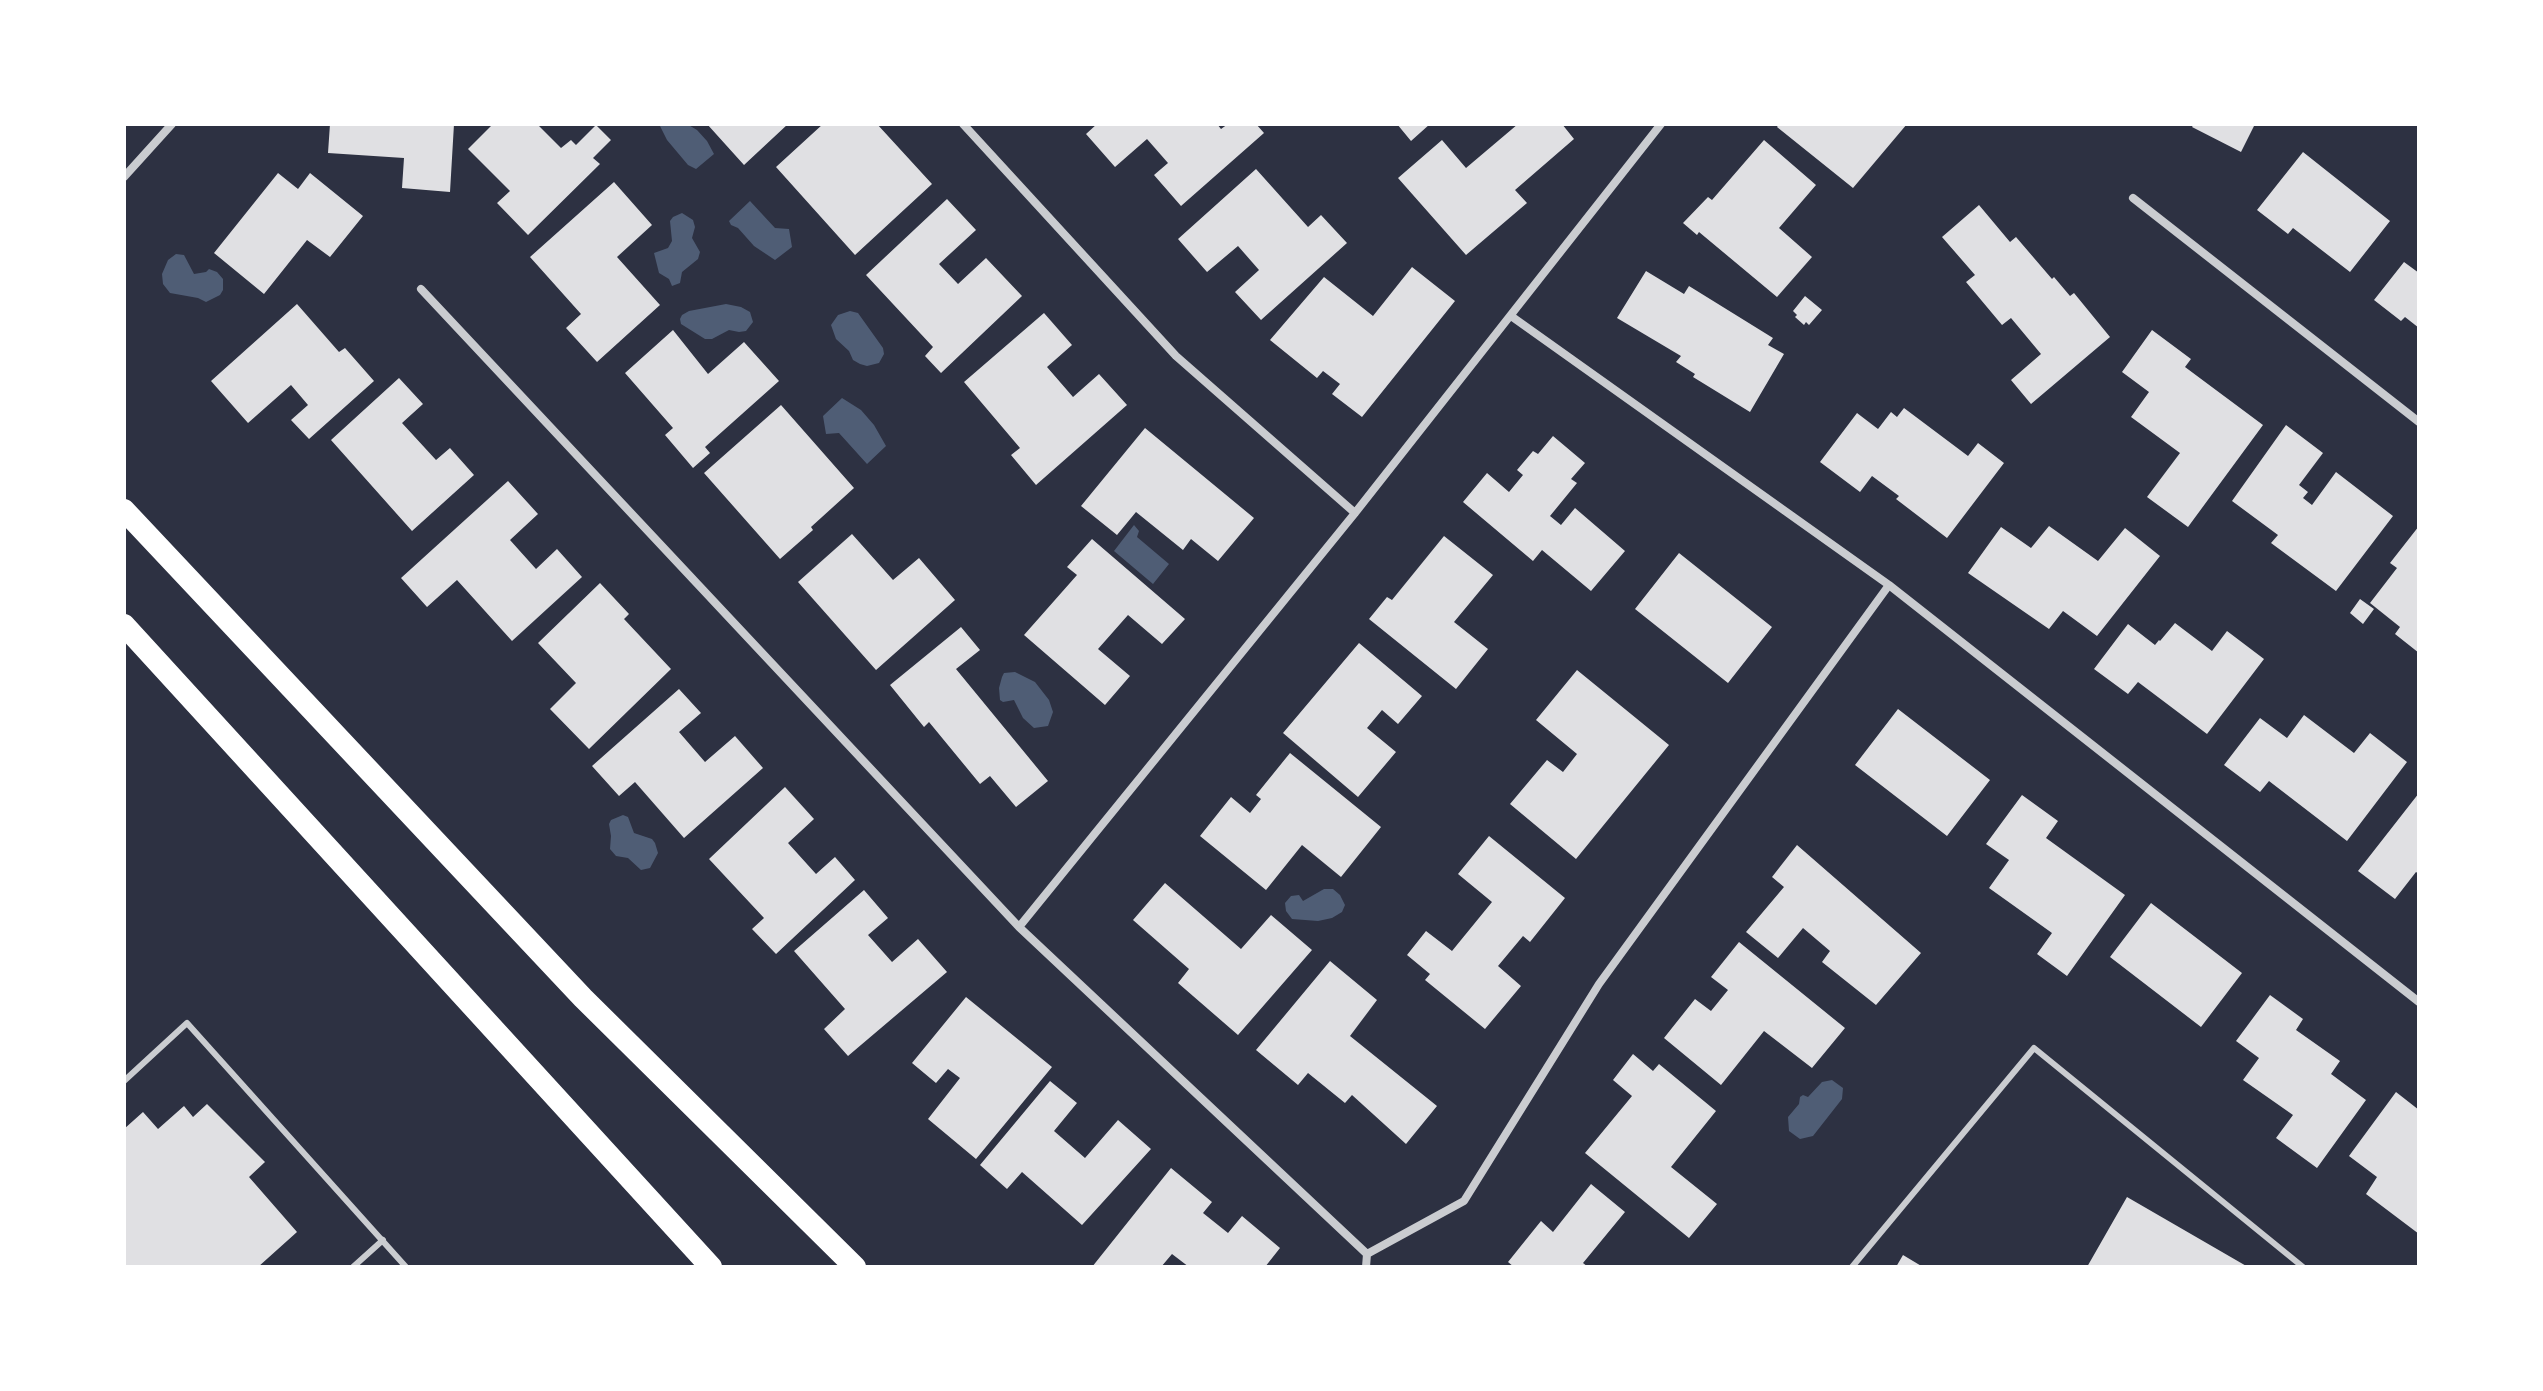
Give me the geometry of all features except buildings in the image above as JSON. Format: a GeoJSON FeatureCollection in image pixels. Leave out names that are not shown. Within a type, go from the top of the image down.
{"type":"FeatureCollection","features":[{"type":"Feature","properties":{"kind":"highway"},"geometry":{"type":"LineString","coordinates":[[124,510],[583,998],[855,1267]]}},
{"type":"Feature","properties":{"kind":"highway"},"geometry":{"type":"LineString","coordinates":[[124,625],[711,1267]]}},
{"type":"Feature","properties":{"kind":"street"},"geometry":{"type":"LineString","coordinates":[[124,177],[172,124]]}},
{"type":"Feature","properties":{"kind":"street"},"geometry":{"type":"LineString","coordinates":[[963,124],[1176,356],[1355,513]]}},
{"type":"Feature","properties":{"kind":"street"},"geometry":{"type":"LineString","coordinates":[[1019,927],[1355,513],[1661,124]]}},
{"type":"Feature","properties":{"kind":"street"},"geometry":{"type":"LineString","coordinates":[[2133,198],[2419,422]]}},
{"type":"Feature","properties":{"kind":"street"},"geometry":{"type":"LineString","coordinates":[[421,289],[1019,927],[1367,1254]]}},
{"type":"Feature","properties":{"kind":"street"},"geometry":{"type":"LineString","coordinates":[[1511,316],[1889,585],[2419,1002]]}},
{"type":"Feature","properties":{"kind":"street"},"geometry":{"type":"LineString","coordinates":[[1367,1254],[1464,1201],[1599,984],[1889,585]]}},
{"type":"Feature","properties":{"kind":"street"},"geometry":{"type":"LineString","coordinates":[[1366,1267],[1367,1254]]}},
{"type":"Feature","properties":{"kind":"lane"},"geometry":{"type":"LineString","coordinates":[[124,1081],[187,1023],[406,1267]]}},
{"type":"Feature","properties":{"kind":"lane"},"geometry":{"type":"LineString","coordinates":[[1852,1267],[2034,1048],[2303,1267]]}},
{"type":"Feature","properties":{"kind":"lane"},"geometry":{"type":"LineString","coordinates":[[353,1267],[383,1240]]}},
{"type":"Feature","properties":{"kind":"water"},"geometry":{"type":"Polygon","coordinates":[[[659,124],[687,124],[707,141],[714,154],[696,169],[688,165],[667,140],[659,124]]]}},
{"type":"Feature","properties":{"kind":"water"},"geometry":{"type":"Polygon","coordinates":[[[750,201],[775,228],[789,229],[792,247],[775,260],[754,246],[729,221],[750,201]]]}},
{"type":"Feature","properties":{"kind":"water"},"geometry":{"type":"Polygon","coordinates":[[[682,213],[693,220],[692,238],[700,252],[698,259],[682,272],[680,283],[672,286],[669,279],[659,273],[654,253],[668,248],[672,241],[670,221],[682,213]]]}},
{"type":"Feature","properties":{"kind":"water"},"geometry":{"type":"Polygon","coordinates":[[[176,254],[184,255],[194,274],[209,269],[217,272],[223,279],[220,295],[206,302],[170,293],[163,284],[162,274],[168,260],[176,254]]]}},
{"type":"Feature","properties":{"kind":"water"},"geometry":{"type":"Polygon","coordinates":[[[726,304],[750,312],[753,322],[746,331],[729,330],[712,339],[705,339],[681,324],[682,315],[689,311],[726,304]]]}},
{"type":"Feature","properties":{"kind":"water"},"geometry":{"type":"Polygon","coordinates":[[[850,311],[858,313],[883,348],[884,354],[879,363],[860,364],[836,339],[831,325],[838,315],[850,311]]]}},
{"type":"Feature","properties":{"kind":"water"},"geometry":{"type":"Polygon","coordinates":[[[842,398],[861,410],[886,446],[867,464],[839,433],[826,434],[823,416],[842,398]]]}},
{"type":"Feature","properties":{"kind":"water"},"geometry":{"type":"Polygon","coordinates":[[[1134,525],[1139,531],[1137,537],[1169,564],[1153,584],[1114,551],[1134,525]]]}},
{"type":"Feature","properties":{"kind":"water"},"geometry":{"type":"Polygon","coordinates":[[[1015,672],[1035,682],[1049,700],[1053,712],[1048,726],[1034,728],[1023,718],[1014,700],[1000,700],[999,688],[1004,673],[1015,672]]]}},
{"type":"Feature","properties":{"kind":"water"},"geometry":{"type":"Polygon","coordinates":[[[623,815],[628,817],[634,833],[655,843],[658,853],[650,868],[641,870],[628,858],[616,856],[610,849],[609,824],[623,815]]]}},
{"type":"Feature","properties":{"kind":"water"},"geometry":{"type":"Polygon","coordinates":[[[1324,889],[1333,889],[1340,895],[1345,905],[1342,912],[1318,921],[1292,919],[1286,911],[1285,903],[1291,896],[1299,895],[1303,901],[1324,889]]]}},
{"type":"Feature","properties":{"kind":"water"},"geometry":{"type":"Polygon","coordinates":[[[1832,1080],[1843,1088],[1842,1099],[1813,1136],[1800,1139],[1789,1131],[1788,1117],[1799,1104],[1800,1097],[1808,1097],[1822,1082],[1832,1080]]]}}]}
